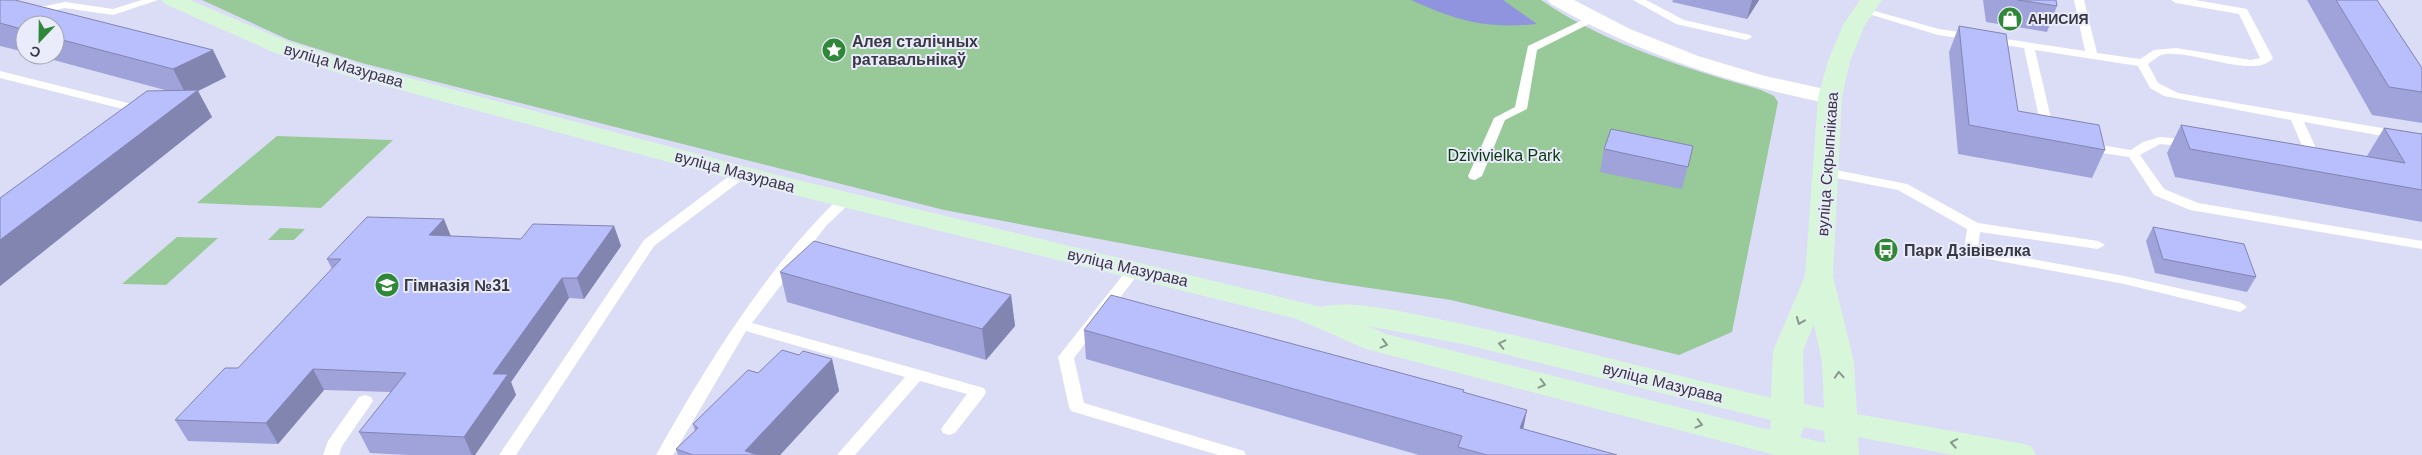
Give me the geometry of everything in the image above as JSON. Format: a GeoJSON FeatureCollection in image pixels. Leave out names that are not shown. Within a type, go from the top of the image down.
{"type":"FeatureCollection","features":[{"type":"Feature","properties":{"kind":"main road","name":"вуліца Мазурава"},"geometry":{"type":"LineString","coordinates":[[172,0],[281,47],[356,71],[846,200],[1307,312],[1376,342],[1786,450],[1823,455]]}},
{"type":"Feature","properties":{"kind":"main road","name":"вуліца Скрыпнікава"},"geometry":{"type":"LineString","coordinates":[[1786,450],[1788,351],[1818,276],[1830,98],[1839,61],[1854,25],[1867,6]]}},
{"type":"Feature","properties":{"kind":"main road","name":"вуліца Скрыпнікава"},"geometry":{"type":"LineString","coordinates":[[1818,276],[1838,362],[1842,439]]}},
{"type":"Feature","properties":{"kind":"main road","name":"вуліца Мазурава"},"geometry":{"type":"LineString","coordinates":[[1307,312],[1384,318],[1463,334],[1788,412],[1842,439],[2019,455]]}},
{"type":"Feature","properties":{"kind":"street"},"geometry":{"type":"LineString","coordinates":[[1559,0],[1591,19],[1633,39],[1695,63],[1766,84],[1830,98]]}},
{"type":"Feature","properties":{"kind":"lane"},"geometry":{"type":"LineString","coordinates":[[0,18],[65,5],[114,12],[153,0]]}},
{"type":"Feature","properties":{"kind":"lane"},"geometry":{"type":"LineString","coordinates":[[1638,0],[1653,10],[1680,22],[1746,37]]}},
{"type":"Feature","properties":{"kind":"lane"},"geometry":{"type":"LineString","coordinates":[[2079,0],[2092,56]]}},
{"type":"Feature","properties":{"kind":"lane"},"geometry":{"type":"LineString","coordinates":[[1867,6],[1938,32],[2142,63],[2158,52],[2176,51],[2251,63],[2264,61],[2267,58],[2243,11],[2176,0]]}},
{"type":"Feature","properties":{"kind":"lane"},"geometry":{"type":"LineString","coordinates":[[1475,176],[1500,118],[1521,109],[1532,48],[1591,19]]}},
{"type":"Feature","properties":{"kind":"lane"},"geometry":{"type":"LineString","coordinates":[[2029,47],[2048,132],[2061,140]]}},
{"type":"Feature","properties":{"kind":"lane"},"geometry":{"type":"LineString","coordinates":[[2142,63],[2152,86],[2161,92],[2296,118],[2422,138]]}},
{"type":"Feature","properties":{"kind":"lane"},"geometry":{"type":"LineString","coordinates":[[0,74],[132,108],[110,125]]}},
{"type":"Feature","properties":{"kind":"lane"},"geometry":{"type":"LineString","coordinates":[[2296,118],[2313,155],[2309,162],[2298,164]]}},
{"type":"Feature","properties":{"kind":"lane"},"geometry":{"type":"LineString","coordinates":[[2133,154],[2145,145],[2158,140],[2205,146]]}},
{"type":"Feature","properties":{"kind":"lane"},"geometry":{"type":"LineString","coordinates":[[2079,145],[2133,154],[2159,192],[2196,207],[2422,245]]}},
{"type":"Feature","properties":{"kind":"lane"},"geometry":{"type":"LineString","coordinates":[[1826,172],[1902,187],[1974,227],[2098,245]]}},
{"type":"Feature","properties":{"kind":"lane"},"geometry":{"type":"LineString","coordinates":[[507,455],[648,243],[742,173]]}},
{"type":"Feature","properties":{"kind":"lane"},"geometry":{"type":"LineString","coordinates":[[664,455],[742,325],[821,223],[846,200]]}},
{"type":"Feature","properties":{"kind":"lane"},"geometry":{"type":"LineString","coordinates":[[1974,227],[1971,252],[2124,280],[2240,307]]}},
{"type":"Feature","properties":{"kind":"lane"},"geometry":{"type":"LineString","coordinates":[[1135,269],[1066,357],[1077,407],[1238,455]]}},
{"type":"Feature","properties":{"kind":"lane"},"geometry":{"type":"LineString","coordinates":[[742,325],[978,392],[949,429]]}},
{"type":"Feature","properties":{"kind":"lane"},"geometry":{"type":"LineString","coordinates":[[845,455],[916,375]]}},
{"type":"Feature","properties":{"kind":"lane"},"geometry":{"type":"LineString","coordinates":[[331,455],[334,445],[365,401]]}},
{"type":"Feature","properties":{"kind":"green space","name":"Dzivivielka Park"},"geometry":{"type":"Polygon","coordinates":[[[202,0],[1541,0],[1566,16],[1620,42],[1676,64],[1761,90],[1774,96],[1778,102],[1732,332],[1679,355],[1451,300],[1329,282],[944,210],[362,63],[289,40],[202,0]]]}},
{"type":"Feature","properties":{"kind":"green space"},"geometry":{"type":"Polygon","coordinates":[[[277,136],[393,140],[321,208],[197,203],[277,136]]]}},
{"type":"Feature","properties":{"kind":"green space"},"geometry":{"type":"Polygon","coordinates":[[[280,228],[305,229],[294,240],[268,240],[280,228]]]}},
{"type":"Feature","properties":{"kind":"green space"},"geometry":{"type":"Polygon","coordinates":[[[177,237],[218,238],[166,285],[122,284],[177,237]]]}},
{"type":"Feature","properties":{"kind":"water"},"geometry":{"type":"Polygon","coordinates":[[[1411,0],[1503,0],[1537,24],[1501,25],[1472,22],[1411,0]]]}},
{"type":"Feature","properties":{"kind":"building"},"geometry":{"type":"Polygon","coordinates":[[[0,0],[15,0],[213,50],[173,69],[65,41],[65,15],[15,15],[15,27],[0,23],[0,0]]]}},
{"type":"Feature","properties":{"kind":"building"},"geometry":{"type":"Polygon","coordinates":[[[2018,0],[2056,0],[2057,6],[2018,0]]]}},
{"type":"Feature","properties":{"kind":"building"},"geometry":{"type":"Polygon","coordinates":[[[2336,0],[2377,0],[2422,68],[2422,92],[2389,87],[2336,0]]]}},
{"type":"Feature","properties":{"kind":"building"},"geometry":{"type":"Polygon","coordinates":[[[1959,26],[2006,34],[2018,111],[2099,125],[2105,150],[1969,125],[1959,26]]]}},
{"type":"Feature","properties":{"kind":"building"},"geometry":{"type":"Polygon","coordinates":[[[198,90],[0,240],[0,198],[147,91],[198,90]]]}},
{"type":"Feature","properties":{"kind":"building"},"geometry":{"type":"Polygon","coordinates":[[[2181,125],[2405,163],[2384,128],[2422,134],[2422,190],[2190,149],[2181,125]]]}},
{"type":"Feature","properties":{"kind":"building"},"geometry":{"type":"Polygon","coordinates":[[[1611,129],[1693,146],[1688,167],[1604,149],[1611,129]]]}},
{"type":"Feature","properties":{"kind":"building"},"geometry":{"type":"Polygon","coordinates":[[[367,217],[444,219],[429,235],[521,239],[533,224],[614,226],[577,278],[562,278],[493,374],[508,374],[464,437],[359,432],[406,373],[313,369],[266,423],[175,420],[225,368],[238,368],[341,259],[327,259],[367,217]]]}},
{"type":"Feature","properties":{"kind":"building"},"geometry":{"type":"Polygon","coordinates":[[[2153,227],[2244,244],[2256,277],[2163,259],[2153,227]]]}},
{"type":"Feature","properties":{"kind":"building"},"geometry":{"type":"Polygon","coordinates":[[[814,241],[1011,295],[982,329],[780,272],[814,241]]]}},
{"type":"Feature","properties":{"kind":"building"},"geometry":{"type":"Polygon","coordinates":[[[1111,295],[1464,390],[1463,392],[1527,410],[1520,428],[1617,455],[1487,455],[1458,447],[1462,436],[1084,330],[1111,295]]]}},
{"type":"Feature","properties":{"kind":"building"},"geometry":{"type":"Polygon","coordinates":[[[782,350],[799,355],[803,351],[832,359],[745,451],[759,455],[693,455],[676,449],[698,428],[693,424],[748,370],[758,373],[782,350]]]}},
{"type":"Feature","properties":{"kind":"place","name":"АНИСИЯ"},"geometry":{"type":"Point","coordinates":[2010,19]}},
{"type":"Feature","properties":{"kind":"place","name":"Алея сталічных ратавальнікаў"},"geometry":{"type":"Point","coordinates":[834,50]}},
{"type":"Feature","properties":{"kind":"place","name":"Парк Дзівівелка"},"geometry":{"type":"Point","coordinates":[1886,250]}},
{"type":"Feature","properties":{"kind":"place","name":"Гімназія №31"},"geometry":{"type":"Point","coordinates":[387,285]}}]}
